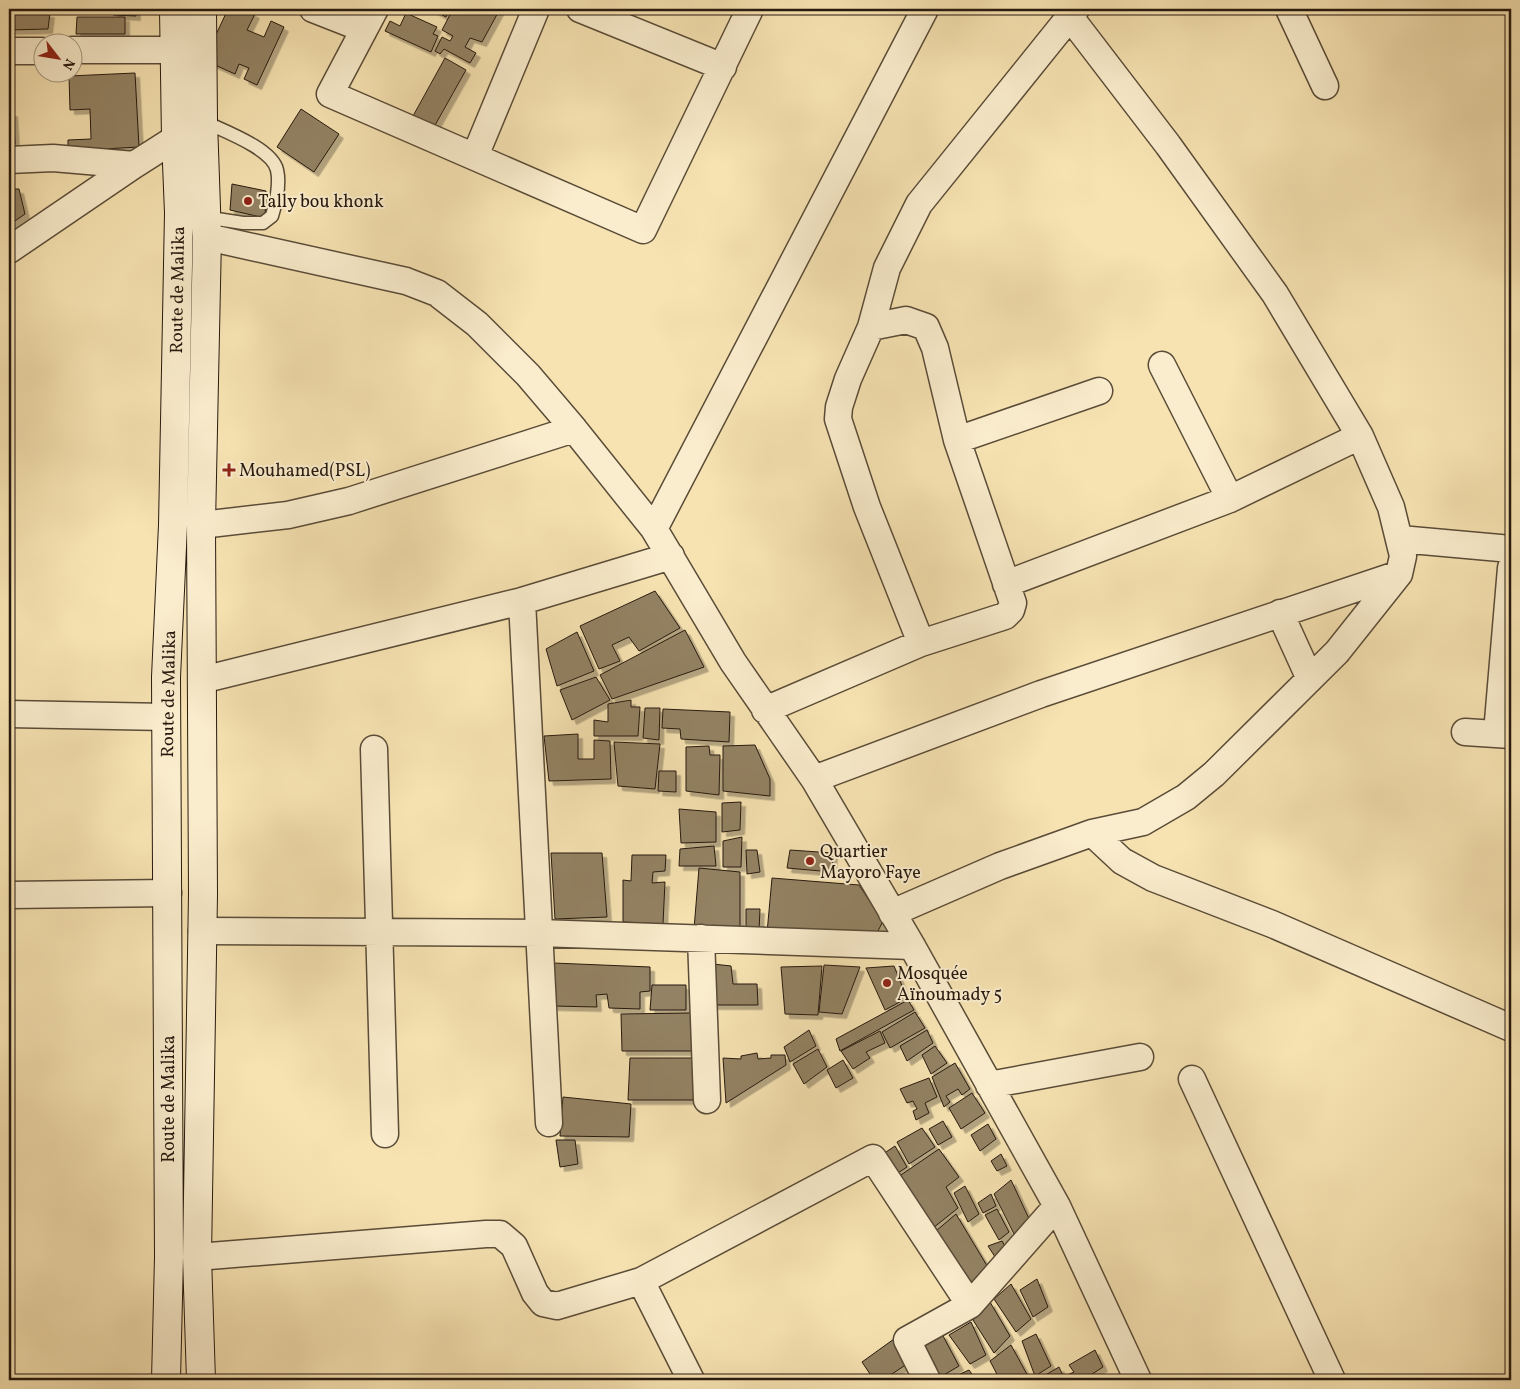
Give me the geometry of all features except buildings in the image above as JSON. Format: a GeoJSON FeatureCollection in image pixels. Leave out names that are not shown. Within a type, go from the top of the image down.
{"type":"FeatureCollection","features":[{"type":"Feature","properties":{"kind":"main road","name":"Route de Malika"},"geometry":{"type":"LineString","coordinates":[[166,1380],[169,1257],[166,677],[173,525],[179,213],[174,9]]}},
{"type":"Feature","properties":{"kind":"main road","name":"Route de Malika"},"geometry":{"type":"LineString","coordinates":[[201,1380],[197,1257],[202,932],[201,525],[207,227],[203,121],[202,9]]}},
{"type":"Feature","properties":{"kind":"street"},"geometry":{"type":"LineString","coordinates":[[313,9],[369,19],[330,94],[643,230],[750,9]]}},
{"type":"Feature","properties":{"kind":"street"},"geometry":{"type":"LineString","coordinates":[[475,156],[536,9]]}},
{"type":"Feature","properties":{"kind":"street"},"geometry":{"type":"LineString","coordinates":[[580,9],[723,67]]}},
{"type":"Feature","properties":{"kind":"street"},"geometry":{"type":"LineString","coordinates":[[654,529],[925,9]]}},
{"type":"Feature","properties":{"kind":"street"},"geometry":{"type":"LineString","coordinates":[[1289,9],[1325,86]]}},
{"type":"Feature","properties":{"kind":"street"},"geometry":{"type":"LineString","coordinates":[[892,913],[1000,866],[1092,833],[1143,822],[1186,798],[1214,774],[1336,652],[1399,574],[1403,556],[1391,507],[1360,436],[1275,294],[1073,13],[919,204],[887,268],[871,327],[848,379],[840,408],[838,419],[867,507],[920,643]]}},
{"type":"Feature","properties":{"kind":"street"},"geometry":{"type":"LineString","coordinates":[[9,51],[32,50]]}},
{"type":"Feature","properties":{"kind":"street"},"geometry":{"type":"LineString","coordinates":[[82,50],[174,50]]}},
{"type":"Feature","properties":{"kind":"street"},"geometry":{"type":"LineString","coordinates":[[9,250],[134,165],[203,121]]}},
{"type":"Feature","properties":{"kind":"street"},"geometry":{"type":"LineString","coordinates":[[9,160],[53,158],[134,165]]}},
{"type":"Feature","properties":{"kind":"street"},"geometry":{"type":"LineString","coordinates":[[207,227],[406,281],[437,293],[477,324],[528,375],[574,429],[654,529],[733,662],[814,779],[912,946],[1057,1206],[1138,1380]]}},
{"type":"Feature","properties":{"kind":"street"},"geometry":{"type":"LineString","coordinates":[[765,710],[920,643],[1005,616],[1011,610],[1013,603],[957,440],[935,348],[926,327],[906,320],[871,327]]}},
{"type":"Feature","properties":{"kind":"street"},"geometry":{"type":"LineString","coordinates":[[1162,365],[1230,499]]}},
{"type":"Feature","properties":{"kind":"street"},"geometry":{"type":"LineString","coordinates":[[957,440],[1099,391]]}},
{"type":"Feature","properties":{"kind":"street"},"geometry":{"type":"LineString","coordinates":[[201,525],[288,515],[349,501],[574,429]]}},
{"type":"Feature","properties":{"kind":"street"},"geometry":{"type":"LineString","coordinates":[[1006,584],[1230,499],[1360,436]]}},
{"type":"Feature","properties":{"kind":"street"},"geometry":{"type":"LineString","coordinates":[[1400,539],[1511,549]]}},
{"type":"Feature","properties":{"kind":"street"},"geometry":{"type":"LineString","coordinates":[[202,680],[522,601],[671,556]]}},
{"type":"Feature","properties":{"kind":"street"},"geometry":{"type":"LineString","coordinates":[[1465,732],[1504,734],[1511,568]]}},
{"type":"Feature","properties":{"kind":"street"},"geometry":{"type":"LineString","coordinates":[[814,779],[1041,694],[1399,574]]}},
{"type":"Feature","properties":{"kind":"street"},"geometry":{"type":"LineString","coordinates":[[522,601],[549,1123]]}},
{"type":"Feature","properties":{"kind":"street"},"geometry":{"type":"LineString","coordinates":[[1280,614],[1310,679]]}},
{"type":"Feature","properties":{"kind":"street"},"geometry":{"type":"LineString","coordinates":[[9,714],[166,717]]}},
{"type":"Feature","properties":{"kind":"street"},"geometry":{"type":"LineString","coordinates":[[374,749],[385,1134]]}},
{"type":"Feature","properties":{"kind":"street"},"geometry":{"type":"LineString","coordinates":[[1092,833],[1122,861],[1153,878],[1272,924],[1511,1028]]}},
{"type":"Feature","properties":{"kind":"street"},"geometry":{"type":"LineString","coordinates":[[9,895],[168,893]]}},
{"type":"Feature","properties":{"kind":"street"},"geometry":{"type":"LineString","coordinates":[[202,932],[539,933],[912,946]]}},
{"type":"Feature","properties":{"kind":"street"},"geometry":{"type":"LineString","coordinates":[[701,938],[707,1100]]}},
{"type":"Feature","properties":{"kind":"street"},"geometry":{"type":"LineString","coordinates":[[989,1084],[1140,1056]]}},
{"type":"Feature","properties":{"kind":"street"},"geometry":{"type":"LineString","coordinates":[[1192,1079],[1332,1380]]}},
{"type":"Feature","properties":{"kind":"street"},"geometry":{"type":"LineString","coordinates":[[197,1257],[500,1234],[514,1246],[535,1293],[543,1303],[557,1306],[641,1281],[873,1158],[970,1305]]}},
{"type":"Feature","properties":{"kind":"street"},"geometry":{"type":"LineString","coordinates":[[927,1380],[907,1340],[970,1305],[1057,1206]]}},
{"type":"Feature","properties":{"kind":"street"},"geometry":{"type":"LineString","coordinates":[[641,1281],[691,1380]]}},
{"type":"Feature","properties":{"kind":"lane"},"geometry":{"type":"LineString","coordinates":[[179,213],[207,227],[263,223],[272,216],[276,200],[277,169],[268,156],[255,146],[203,121]]}},
{"type":"Feature","properties":{"kind":"place","name":"Tally bou khonk"},"geometry":{"type":"Point","coordinates":[248,201]}},
{"type":"Feature","properties":{"kind":"place","name":"Mouhamed(PSL)"},"geometry":{"type":"Point","coordinates":[229,470]}},
{"type":"Feature","properties":{"kind":"place","name":"Quartier Mayoro Faye"},"geometry":{"type":"Point","coordinates":[810,861]}},
{"type":"Feature","properties":{"kind":"place","name":"Mosquée Aïnoumady 5"},"geometry":{"type":"Point","coordinates":[887,983]}}]}
